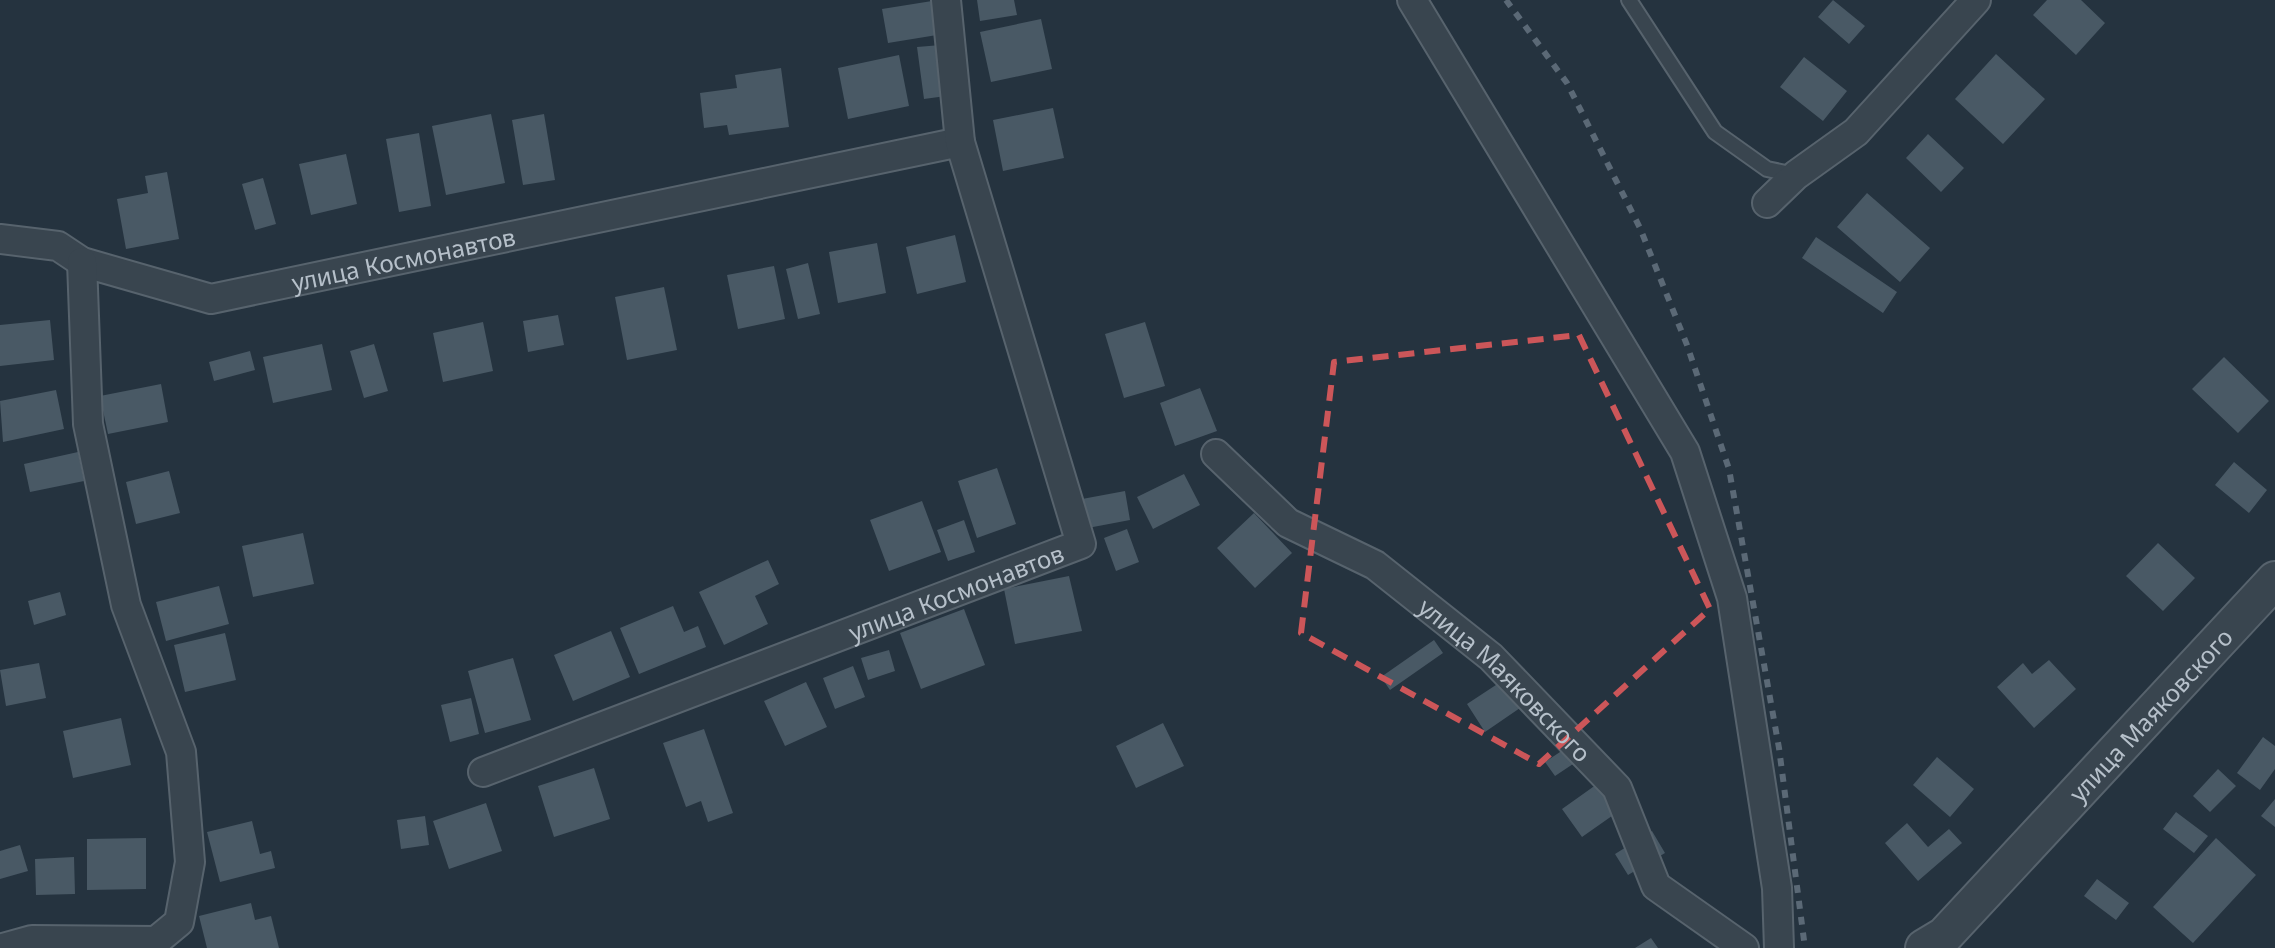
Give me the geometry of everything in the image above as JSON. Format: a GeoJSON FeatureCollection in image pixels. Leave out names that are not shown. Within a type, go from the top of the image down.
{"type":"FeatureCollection","features":[{"type":"Feature","properties":{"kind":"street","name":"улица Космонавтов"},"geometry":{"type":"LineString","coordinates":[[483,772],[1081,544],[960,142],[946,0]]}},
{"type":"Feature","properties":{"kind":"street"},"geometry":{"type":"LineString","coordinates":[[1412,0],[1685,452],[1732,598],[1777,888],[1779,948]]}},
{"type":"Feature","properties":{"kind":"street"},"geometry":{"type":"LineString","coordinates":[[1767,203],[1796,175],[1856,132],[1976,0]]}},
{"type":"Feature","properties":{"kind":"street","name":"улица Космонавтов"},"geometry":{"type":"LineString","coordinates":[[0,239],[58,246],[82,262],[211,299],[960,142]]}},
{"type":"Feature","properties":{"kind":"street"},"geometry":{"type":"LineString","coordinates":[[3,948],[32,940],[156,941],[179,922],[190,862],[181,752],[126,605],[88,424],[82,262]]}},
{"type":"Feature","properties":{"kind":"street","name":"улица Маяковского"},"geometry":{"type":"LineString","coordinates":[[1216,454],[1288,523],[1375,565],[1491,657],[1617,788],[1656,886],[1744,948]]}},
{"type":"Feature","properties":{"kind":"street","name":"улица Маяковского"},"geometry":{"type":"LineString","coordinates":[[1936,944],[2275,580]]}},
{"type":"Feature","properties":{"kind":"lane"},"geometry":{"type":"LineString","coordinates":[[1629,0],[1715,132],[1767,169],[1796,175]]}},
{"type":"Feature","properties":{"kind":"highlighted area"},"geometry":{"type":"Polygon","coordinates":[[[1579,335],[1710,609],[1539,764],[1301,633],[1334,362],[1579,335]]]}},
{"type":"Feature","properties":{"kind":"building"},"geometry":{"type":"Polygon","coordinates":[[[977,0],[1014,0],[1017,15],[980,21],[977,0]]]}},
{"type":"Feature","properties":{"kind":"building"},"geometry":{"type":"Polygon","coordinates":[[[1833,0],[1865,26],[1849,44],[1818,17],[1833,0]]]}},
{"type":"Feature","properties":{"kind":"building"},"geometry":{"type":"Polygon","coordinates":[[[2047,0],[2081,0],[2105,23],[2076,55],[2033,15],[2047,0]]]}},
{"type":"Feature","properties":{"kind":"building"},"geometry":{"type":"Polygon","coordinates":[[[932,1],[937,35],[888,43],[882,9],[932,1]]]}},
{"type":"Feature","properties":{"kind":"building"},"geometry":{"type":"Polygon","coordinates":[[[1041,19],[1052,69],[991,82],[980,32],[1041,19]]]}},
{"type":"Feature","properties":{"kind":"building"},"geometry":{"type":"Polygon","coordinates":[[[941,45],[946,96],[924,99],[917,47],[941,45]]]}},
{"type":"Feature","properties":{"kind":"building"},"geometry":{"type":"Polygon","coordinates":[[[1996,54],[2045,99],[2003,144],[1955,99],[1996,54]]]}},
{"type":"Feature","properties":{"kind":"building"},"geometry":{"type":"Polygon","coordinates":[[[899,55],[909,106],[848,119],[838,68],[899,55]]]}},
{"type":"Feature","properties":{"kind":"building"},"geometry":{"type":"Polygon","coordinates":[[[1804,57],[1847,91],[1823,121],[1780,87],[1804,57]]]}},
{"type":"Feature","properties":{"kind":"building"},"geometry":{"type":"Polygon","coordinates":[[[781,68],[789,127],[729,135],[727,125],[704,128],[700,93],[737,88],[735,75],[781,68]]]}},
{"type":"Feature","properties":{"kind":"building"},"geometry":{"type":"Polygon","coordinates":[[[1053,108],[1064,158],[1003,171],[993,120],[1053,108]]]}},
{"type":"Feature","properties":{"kind":"building"},"geometry":{"type":"Polygon","coordinates":[[[491,114],[505,183],[446,195],[432,126],[491,114]]]}},
{"type":"Feature","properties":{"kind":"building"},"geometry":{"type":"Polygon","coordinates":[[[544,114],[555,180],[523,185],[512,120],[544,114]]]}},
{"type":"Feature","properties":{"kind":"building"},"geometry":{"type":"Polygon","coordinates":[[[419,133],[431,206],[399,212],[386,139],[419,133]]]}},
{"type":"Feature","properties":{"kind":"building"},"geometry":{"type":"Polygon","coordinates":[[[1928,134],[1964,168],[1941,192],[1906,158],[1928,134]]]}},
{"type":"Feature","properties":{"kind":"building"},"geometry":{"type":"Polygon","coordinates":[[[346,154],[357,204],[311,215],[299,164],[346,154]]]}},
{"type":"Feature","properties":{"kind":"building"},"geometry":{"type":"Polygon","coordinates":[[[167,172],[179,239],[126,249],[117,199],[148,193],[145,176],[167,172]]]}},
{"type":"Feature","properties":{"kind":"building"},"geometry":{"type":"Polygon","coordinates":[[[263,178],[276,224],[255,230],[242,184],[263,178]]]}},
{"type":"Feature","properties":{"kind":"building"},"geometry":{"type":"Polygon","coordinates":[[[1867,193],[1930,248],[1900,282],[1837,227],[1867,193]]]}},
{"type":"Feature","properties":{"kind":"building"},"geometry":{"type":"Polygon","coordinates":[[[955,235],[966,282],[917,294],[906,247],[955,235]]]}},
{"type":"Feature","properties":{"kind":"building"},"geometry":{"type":"Polygon","coordinates":[[[1816,237],[1897,292],[1883,313],[1802,258],[1816,237]]]}},
{"type":"Feature","properties":{"kind":"building"},"geometry":{"type":"Polygon","coordinates":[[[877,243],[886,293],[838,303],[829,252],[877,243]]]}},
{"type":"Feature","properties":{"kind":"building"},"geometry":{"type":"Polygon","coordinates":[[[808,263],[820,314],[798,319],[786,269],[808,263]]]}},
{"type":"Feature","properties":{"kind":"building"},"geometry":{"type":"Polygon","coordinates":[[[774,266],[785,319],[738,329],[727,275],[774,266]]]}},
{"type":"Feature","properties":{"kind":"building"},"geometry":{"type":"Polygon","coordinates":[[[664,287],[677,350],[627,360],[615,297],[664,287]]]}},
{"type":"Feature","properties":{"kind":"building"},"geometry":{"type":"Polygon","coordinates":[[[558,315],[564,345],[528,352],[523,321],[558,315]]]}},
{"type":"Feature","properties":{"kind":"building"},"geometry":{"type":"Polygon","coordinates":[[[50,320],[54,360],[0,366],[0,325],[50,320]]]}},
{"type":"Feature","properties":{"kind":"building"},"geometry":{"type":"Polygon","coordinates":[[[483,322],[493,371],[443,382],[433,333],[483,322]]]}},
{"type":"Feature","properties":{"kind":"building"},"geometry":{"type":"Polygon","coordinates":[[[1145,322],[1165,386],[1124,398],[1105,334],[1145,322]]]}},
{"type":"Feature","properties":{"kind":"building"},"geometry":{"type":"Polygon","coordinates":[[[322,344],[332,390],[273,403],[263,357],[322,344]]]}},
{"type":"Feature","properties":{"kind":"building"},"geometry":{"type":"Polygon","coordinates":[[[374,344],[388,391],[364,398],[350,351],[374,344]]]}},
{"type":"Feature","properties":{"kind":"building"},"geometry":{"type":"Polygon","coordinates":[[[250,351],[255,370],[214,381],[209,362],[250,351]]]}},
{"type":"Feature","properties":{"kind":"building"},"geometry":{"type":"Polygon","coordinates":[[[2224,357],[2269,401],[2238,433],[2192,389],[2224,357]]]}},
{"type":"Feature","properties":{"kind":"building"},"geometry":{"type":"Polygon","coordinates":[[[161,384],[168,422],[108,434],[100,396],[161,384]]]}},
{"type":"Feature","properties":{"kind":"building"},"geometry":{"type":"Polygon","coordinates":[[[1200,388],[1217,431],[1175,446],[1160,403],[1200,388]]]}},
{"type":"Feature","properties":{"kind":"building"},"geometry":{"type":"Polygon","coordinates":[[[56,390],[64,429],[3,442],[0,401],[56,390]]]}},
{"type":"Feature","properties":{"kind":"building"},"geometry":{"type":"Polygon","coordinates":[[[78,452],[84,481],[30,492],[24,464],[78,452]]]}},
{"type":"Feature","properties":{"kind":"building"},"geometry":{"type":"Polygon","coordinates":[[[2234,462],[2267,490],[2249,513],[2215,485],[2234,462]]]}},
{"type":"Feature","properties":{"kind":"building"},"geometry":{"type":"Polygon","coordinates":[[[997,468],[1016,524],[977,538],[958,481],[997,468]]]}},
{"type":"Feature","properties":{"kind":"building"},"geometry":{"type":"Polygon","coordinates":[[[169,471],[180,513],[136,524],[126,482],[169,471]]]}},
{"type":"Feature","properties":{"kind":"building"},"geometry":{"type":"Polygon","coordinates":[[[1184,474],[1200,505],[1153,529],[1137,497],[1184,474]]]}},
{"type":"Feature","properties":{"kind":"building"},"geometry":{"type":"Polygon","coordinates":[[[1125,491],[1130,520],[1072,531],[1066,502],[1125,491]]]}},
{"type":"Feature","properties":{"kind":"building"},"geometry":{"type":"Polygon","coordinates":[[[922,501],[941,552],[889,571],[870,520],[922,501]]]}},
{"type":"Feature","properties":{"kind":"building"},"geometry":{"type":"Polygon","coordinates":[[[1254,513],[1292,553],[1255,588],[1217,548],[1254,513]]]}},
{"type":"Feature","properties":{"kind":"building"},"geometry":{"type":"Polygon","coordinates":[[[964,520],[975,552],[948,561],[937,530],[964,520]]]}},
{"type":"Feature","properties":{"kind":"building"},"geometry":{"type":"Polygon","coordinates":[[[1127,529],[1139,562],[1116,571],[1104,538],[1127,529]]]}},
{"type":"Feature","properties":{"kind":"building"},"geometry":{"type":"Polygon","coordinates":[[[303,533],[314,584],[253,597],[242,546],[303,533]]]}},
{"type":"Feature","properties":{"kind":"building"},"geometry":{"type":"Polygon","coordinates":[[[2158,543],[2195,578],[2163,611],[2126,576],[2158,543]]]}},
{"type":"Feature","properties":{"kind":"building"},"geometry":{"type":"Polygon","coordinates":[[[768,560],[779,584],[755,596],[768,624],[724,645],[699,592],[768,560]]]}},
{"type":"Feature","properties":{"kind":"building"},"geometry":{"type":"Polygon","coordinates":[[[1069,576],[1082,631],[1015,644],[1004,589],[1069,576]]]}},
{"type":"Feature","properties":{"kind":"building"},"geometry":{"type":"Polygon","coordinates":[[[219,586],[229,624],[166,641],[156,602],[219,586]]]}},
{"type":"Feature","properties":{"kind":"building"},"geometry":{"type":"Polygon","coordinates":[[[60,592],[66,615],[34,625],[28,601],[60,592]]]}},
{"type":"Feature","properties":{"kind":"building"},"geometry":{"type":"Polygon","coordinates":[[[673,606],[684,632],[698,626],[706,647],[639,674],[620,628],[673,606]]]}},
{"type":"Feature","properties":{"kind":"building"},"geometry":{"type":"Polygon","coordinates":[[[964,609],[985,665],[921,689],[900,633],[964,609]]]}},
{"type":"Feature","properties":{"kind":"building"},"geometry":{"type":"Polygon","coordinates":[[[611,631],[630,677],[573,701],[554,655],[611,631]]]}},
{"type":"Feature","properties":{"kind":"building"},"geometry":{"type":"Polygon","coordinates":[[[225,633],[236,680],[185,692],[174,645],[225,633]]]}},
{"type":"Feature","properties":{"kind":"building"},"geometry":{"type":"Polygon","coordinates":[[[1434,640],[1443,653],[1390,690],[1381,677],[1434,640]]]}},
{"type":"Feature","properties":{"kind":"building"},"geometry":{"type":"Polygon","coordinates":[[[889,650],[895,671],[868,680],[861,658],[889,650]]]}},
{"type":"Feature","properties":{"kind":"building"},"geometry":{"type":"Polygon","coordinates":[[[513,658],[531,720],[485,733],[468,671],[513,658]]]}},
{"type":"Feature","properties":{"kind":"building"},"geometry":{"type":"Polygon","coordinates":[[[2049,660],[2076,689],[2034,728],[1997,687],[2023,663],[2032,674],[2049,660]]]}},
{"type":"Feature","properties":{"kind":"building"},"geometry":{"type":"Polygon","coordinates":[[[39,663],[46,698],[6,706],[0,670],[39,663]]]}},
{"type":"Feature","properties":{"kind":"building"},"geometry":{"type":"Polygon","coordinates":[[[853,666],[865,697],[835,709],[823,678],[853,666]]]}},
{"type":"Feature","properties":{"kind":"building"},"geometry":{"type":"Polygon","coordinates":[[[1502,681],[1520,708],[1485,732],[1467,704],[1502,681]]]}},
{"type":"Feature","properties":{"kind":"building"},"geometry":{"type":"Polygon","coordinates":[[[806,682],[827,727],[785,746],[764,701],[806,682]]]}},
{"type":"Feature","properties":{"kind":"building"},"geometry":{"type":"Polygon","coordinates":[[[471,698],[479,734],[450,742],[441,705],[471,698]]]}},
{"type":"Feature","properties":{"kind":"building"},"geometry":{"type":"Polygon","coordinates":[[[121,718],[131,765],[73,778],[63,731],[121,718]]]}},
{"type":"Feature","properties":{"kind":"building"},"geometry":{"type":"Polygon","coordinates":[[[1163,723],[1184,766],[1136,788],[1116,746],[1163,723]]]}},
{"type":"Feature","properties":{"kind":"building"},"geometry":{"type":"Polygon","coordinates":[[[704,729],[733,813],[708,822],[701,801],[686,807],[663,743],[704,729]]]}},
{"type":"Feature","properties":{"kind":"building"},"geometry":{"type":"Polygon","coordinates":[[[2263,737],[2275,746],[2275,769],[2260,790],[2237,773],[2263,737]]]}},
{"type":"Feature","properties":{"kind":"building"},"geometry":{"type":"Polygon","coordinates":[[[1566,748],[1576,762],[1555,776],[1545,762],[1566,748]]]}},
{"type":"Feature","properties":{"kind":"building"},"geometry":{"type":"Polygon","coordinates":[[[1937,757],[1974,789],[1950,817],[1913,785],[1937,757]]]}},
{"type":"Feature","properties":{"kind":"building"},"geometry":{"type":"Polygon","coordinates":[[[594,768],[610,819],[554,837],[538,786],[594,768]]]}},
{"type":"Feature","properties":{"kind":"building"},"geometry":{"type":"Polygon","coordinates":[[[2218,769],[2236,786],[2210,812],[2193,796],[2218,769]]]}},
{"type":"Feature","properties":{"kind":"building"},"geometry":{"type":"Polygon","coordinates":[[[1600,782],[1619,811],[1582,837],[1562,809],[1600,782]]]}},
{"type":"Feature","properties":{"kind":"building"},"geometry":{"type":"Polygon","coordinates":[[[2275,799],[2275,827],[2261,816],[2275,799]]]}},
{"type":"Feature","properties":{"kind":"building"},"geometry":{"type":"Polygon","coordinates":[[[486,803],[502,851],[449,869],[433,821],[486,803]]]}},
{"type":"Feature","properties":{"kind":"building"},"geometry":{"type":"Polygon","coordinates":[[[2176,812],[2208,836],[2194,853],[2163,829],[2176,812]]]}},
{"type":"Feature","properties":{"kind":"building"},"geometry":{"type":"Polygon","coordinates":[[[425,816],[429,845],[401,849],[397,820],[425,816]]]}},
{"type":"Feature","properties":{"kind":"building"},"geometry":{"type":"Polygon","coordinates":[[[252,821],[260,854],[271,851],[275,868],[220,882],[207,832],[252,821]]]}},
{"type":"Feature","properties":{"kind":"building"},"geometry":{"type":"Polygon","coordinates":[[[1907,823],[1928,847],[1949,829],[1962,843],[1918,881],[1885,843],[1907,823]]]}},
{"type":"Feature","properties":{"kind":"building"},"geometry":{"type":"Polygon","coordinates":[[[1652,831],[1665,853],[1628,875],[1615,854],[1652,831]]]}},
{"type":"Feature","properties":{"kind":"building"},"geometry":{"type":"Polygon","coordinates":[[[146,838],[146,889],[87,890],[87,839],[146,838]]]}},
{"type":"Feature","properties":{"kind":"building"},"geometry":{"type":"Polygon","coordinates":[[[2216,838],[2256,875],[2193,943],[2153,907],[2216,838]]]}},
{"type":"Feature","properties":{"kind":"building"},"geometry":{"type":"Polygon","coordinates":[[[20,845],[28,871],[0,879],[0,851],[20,845]]]}},
{"type":"Feature","properties":{"kind":"building"},"geometry":{"type":"Polygon","coordinates":[[[74,857],[75,894],[36,895],[35,859],[74,857]]]}},
{"type":"Feature","properties":{"kind":"building"},"geometry":{"type":"Polygon","coordinates":[[[2097,879],[2129,903],[2116,920],[2084,896],[2097,879]]]}},
{"type":"Feature","properties":{"kind":"building"},"geometry":{"type":"Polygon","coordinates":[[[251,903],[255,920],[271,916],[279,948],[207,948],[199,916],[251,903]]]}},
{"type":"Feature","properties":{"kind":"building"},"geometry":{"type":"Polygon","coordinates":[[[1651,938],[1658,948],[1635,948],[1651,938]]]}},
{"type":"Feature","properties":{"kind":"railway"},"geometry":{"type":"LineString","coordinates":[[1506,0],[1567,83],[1640,228],[1687,345],[1729,469],[1779,748],[1805,948]]}}]}
